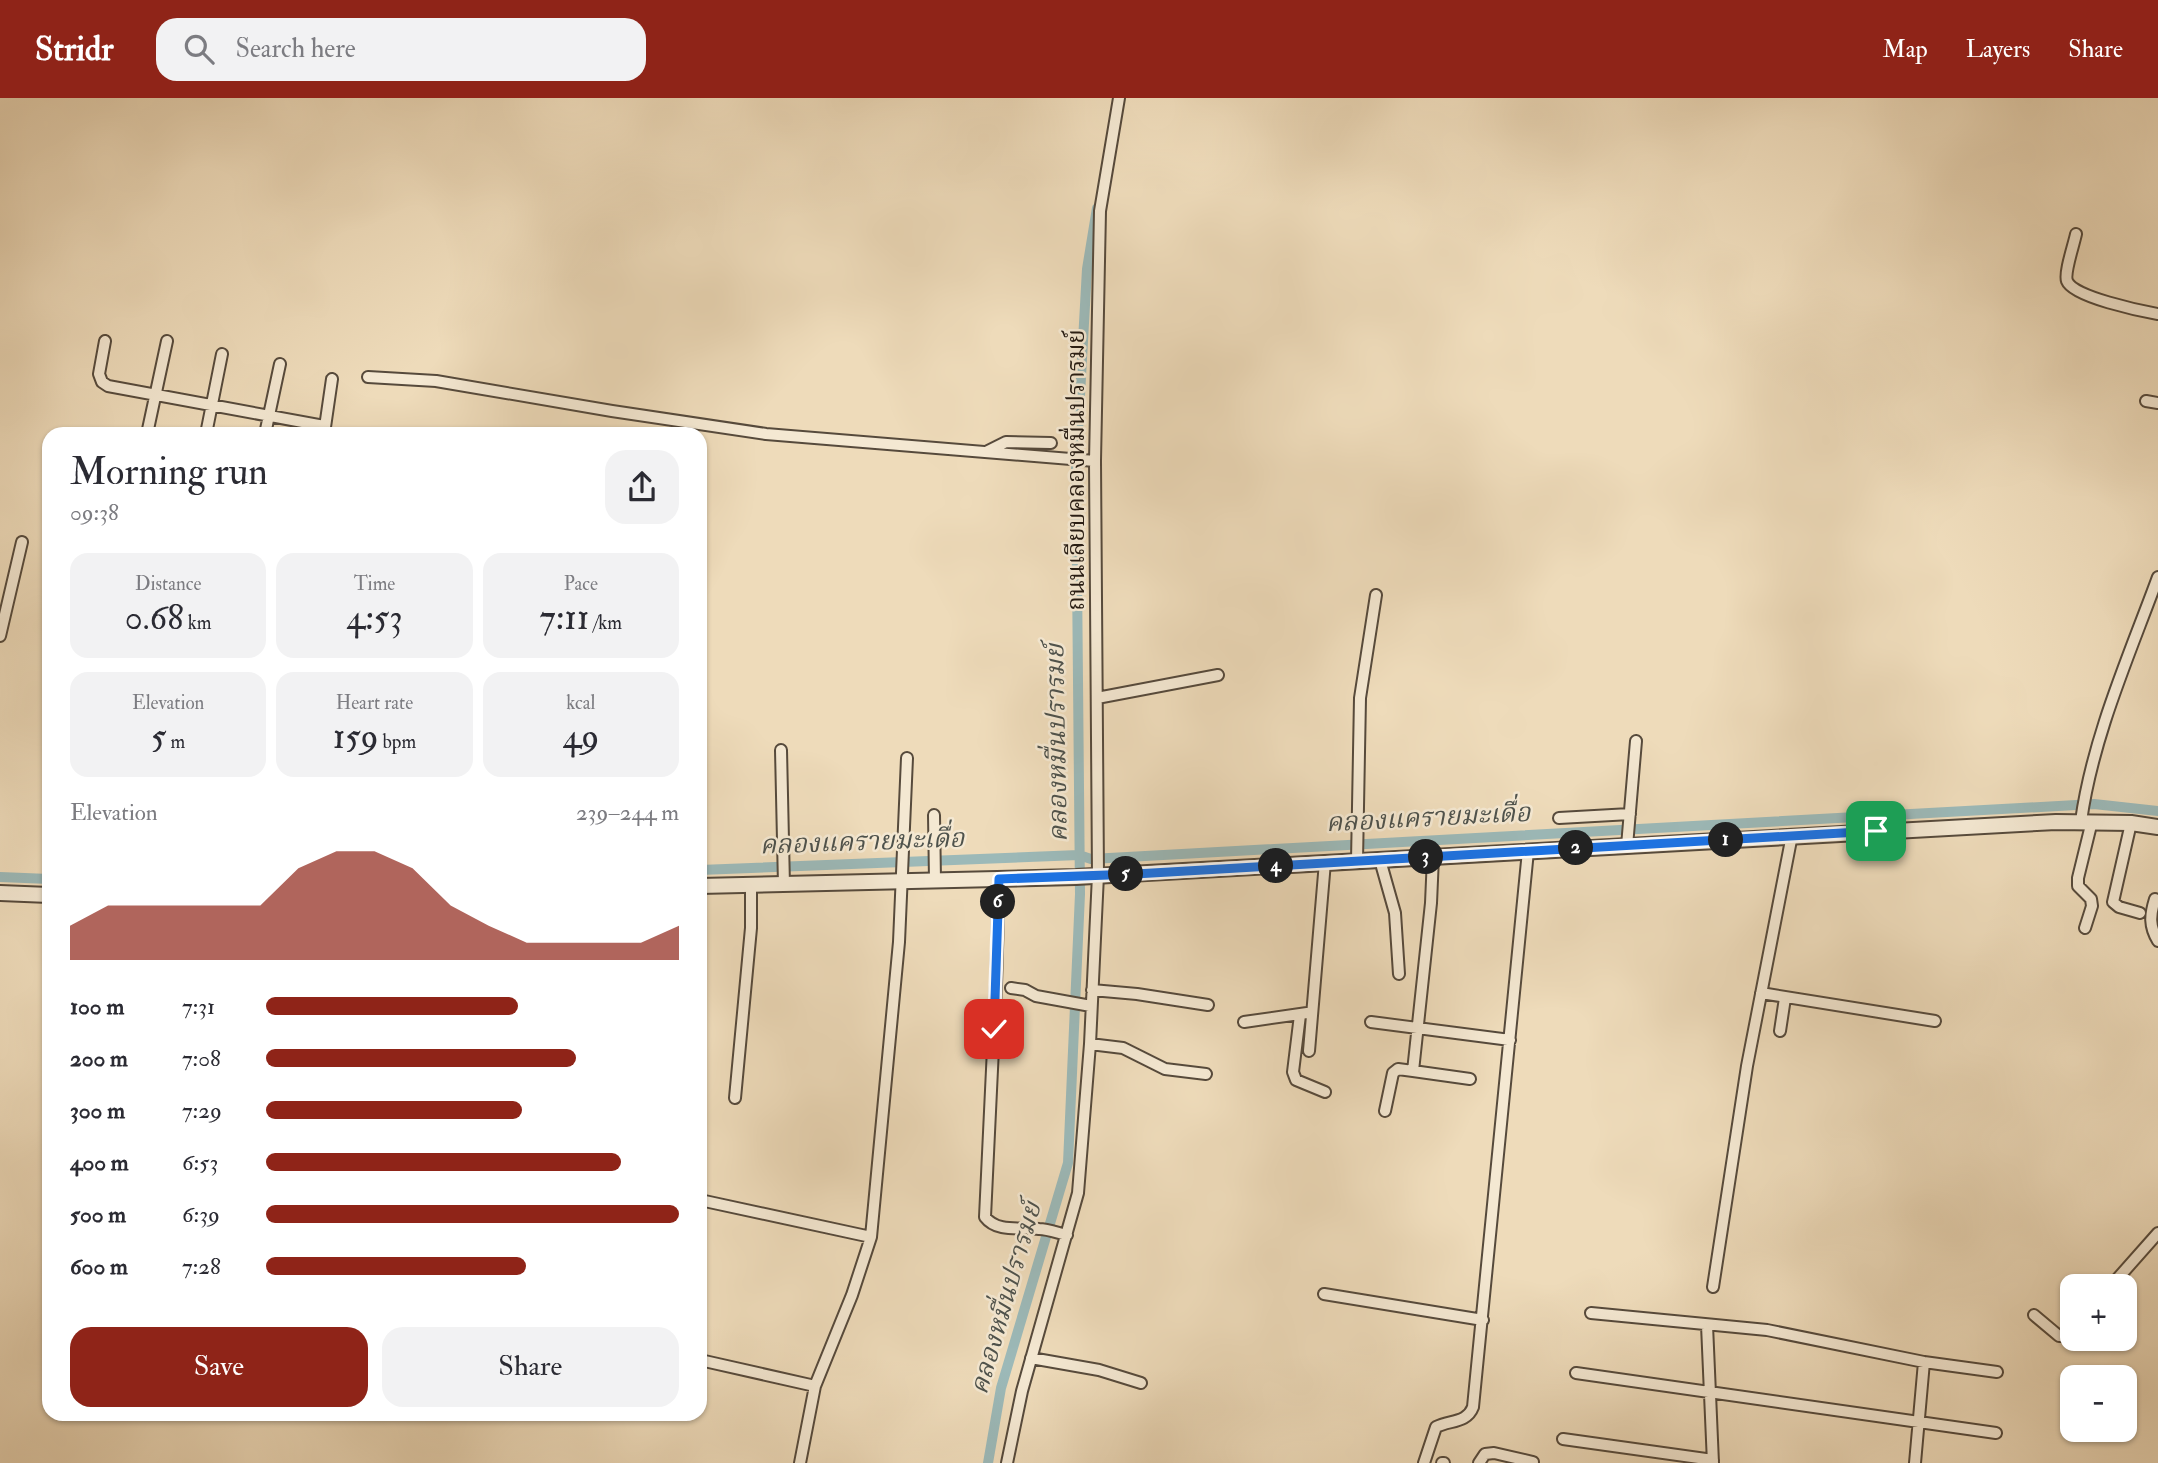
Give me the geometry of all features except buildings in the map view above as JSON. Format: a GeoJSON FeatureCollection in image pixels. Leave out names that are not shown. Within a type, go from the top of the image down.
{"type":"FeatureCollection","features":[{"type":"Feature","properties":{"kind":"street","name":"ถนนเลียบคลองหมื่นปรารมย์"},"geometry":{"type":"LineString","coordinates":[[1007,1463],[1015,1416],[1067,1235],[1082,1165],[1092,990],[1089,873],[1098,853],[1097,698],[1087,461],[1100,211],[1119,98]]}},
{"type":"Feature","properties":{"kind":"street"},"geometry":{"type":"LineString","coordinates":[[2076,234],[2067,274],[2067,281],[2071,286],[2079,292],[2112,303],[2158,314]]}},
{"type":"Feature","properties":{"kind":"street"},"geometry":{"type":"LineString","coordinates":[[105,341],[99,374],[102,382],[108,386],[269,416],[312,427]]}},
{"type":"Feature","properties":{"kind":"street"},"geometry":{"type":"LineString","coordinates":[[147,427],[167,341]]}},
{"type":"Feature","properties":{"kind":"street"},"geometry":{"type":"LineString","coordinates":[[207,427],[222,354]]}},
{"type":"Feature","properties":{"kind":"street"},"geometry":{"type":"LineString","coordinates":[[267,427],[280,364]]}},
{"type":"Feature","properties":{"kind":"street"},"geometry":{"type":"LineString","coordinates":[[369,377],[436,380],[766,434],[1087,461]]}},
{"type":"Feature","properties":{"kind":"street"},"geometry":{"type":"LineString","coordinates":[[324,427],[332,379]]}},
{"type":"Feature","properties":{"kind":"street"},"geometry":{"type":"LineString","coordinates":[[2146,401],[2158,403]]}},
{"type":"Feature","properties":{"kind":"street"},"geometry":{"type":"LineString","coordinates":[[986,452],[1006,442],[1051,443]]}},
{"type":"Feature","properties":{"kind":"street"},"geometry":{"type":"LineString","coordinates":[[0,636],[22,542]]}},
{"type":"Feature","properties":{"kind":"street"},"geometry":{"type":"LineString","coordinates":[[2085,928],[2092,906],[2091,899],[2078,886],[2078,878],[2085,814],[2101,734],[2158,577]]}},
{"type":"Feature","properties":{"kind":"street"},"geometry":{"type":"LineString","coordinates":[[1357,850],[1360,698],[1376,595]]}},
{"type":"Feature","properties":{"kind":"street"},"geometry":{"type":"LineString","coordinates":[[1097,698],[1219,675]]}},
{"type":"Feature","properties":{"kind":"street"},"geometry":{"type":"LineString","coordinates":[[1628,829],[1636,741]]}},
{"type":"Feature","properties":{"kind":"street"},"geometry":{"type":"LineString","coordinates":[[781,750],[784,874]]}},
{"type":"Feature","properties":{"kind":"street"},"geometry":{"type":"LineString","coordinates":[[800,1463],[815,1386],[852,1295],[871,1237],[886,1090],[903,872],[907,758]]}},
{"type":"Feature","properties":{"kind":"street"},"geometry":{"type":"LineString","coordinates":[[1559,818],[1628,829],[1792,835],[2085,814],[2158,827]]}},
{"type":"Feature","properties":{"kind":"street"},"geometry":{"type":"LineString","coordinates":[[934,815],[935,871]]}},
{"type":"Feature","properties":{"kind":"street"},"geometry":{"type":"LineString","coordinates":[[2131,823],[2113,902],[2119,908],[2140,913]]}},
{"type":"Feature","properties":{"kind":"street"},"geometry":{"type":"LineString","coordinates":[[707,886],[751,886],[784,874],[935,871],[999,879],[1325,862],[1357,850],[1380,860],[1433,857],[1528,851],[1628,829]]}},
{"type":"Feature","properties":{"kind":"street"},"geometry":{"type":"LineString","coordinates":[[1713,1287],[1761,993],[1792,835]]}},
{"type":"Feature","properties":{"kind":"street"},"geometry":{"type":"LineString","coordinates":[[1424,1463],[1436,1427],[1470,1415],[1473,1406],[1528,851]]}},
{"type":"Feature","properties":{"kind":"street"},"geometry":{"type":"LineString","coordinates":[[1413,1070],[1431,903],[1433,857]]}},
{"type":"Feature","properties":{"kind":"street"},"geometry":{"type":"LineString","coordinates":[[1380,860],[1395,914],[1399,974]]}},
{"type":"Feature","properties":{"kind":"street"},"geometry":{"type":"LineString","coordinates":[[1309,1051],[1325,862]]}},
{"type":"Feature","properties":{"kind":"street"},"geometry":{"type":"LineString","coordinates":[[999,879],[985,1217],[990,1224],[999,1227],[1043,1229],[1067,1235]]}},
{"type":"Feature","properties":{"kind":"street"},"geometry":{"type":"LineString","coordinates":[[735,1098],[751,928],[751,886]]}},
{"type":"Feature","properties":{"kind":"street"},"geometry":{"type":"LineString","coordinates":[[0,893],[42,895]]}},
{"type":"Feature","properties":{"kind":"street"},"geometry":{"type":"LineString","coordinates":[[2155,899],[2150,914],[2150,926],[2158,941]]}},
{"type":"Feature","properties":{"kind":"street"},"geometry":{"type":"LineString","coordinates":[[1011,988],[1036,996],[1091,1006]]}},
{"type":"Feature","properties":{"kind":"street"},"geometry":{"type":"LineString","coordinates":[[1092,990],[1208,1005]]}},
{"type":"Feature","properties":{"kind":"street"},"geometry":{"type":"LineString","coordinates":[[1761,993],[1785,999],[1935,1021]]}},
{"type":"Feature","properties":{"kind":"street"},"geometry":{"type":"LineString","coordinates":[[1780,1031],[1785,999]]}},
{"type":"Feature","properties":{"kind":"street"},"geometry":{"type":"LineString","coordinates":[[1244,1022],[1312,1011]]}},
{"type":"Feature","properties":{"kind":"street"},"geometry":{"type":"LineString","coordinates":[[1300,1015],[1293,1072],[1296,1080],[1325,1092]]}},
{"type":"Feature","properties":{"kind":"street"},"geometry":{"type":"LineString","coordinates":[[1371,1022],[1510,1040]]}},
{"type":"Feature","properties":{"kind":"street"},"geometry":{"type":"LineString","coordinates":[[1090,1044],[1123,1048],[1165,1069],[1206,1074]]}},
{"type":"Feature","properties":{"kind":"street"},"geometry":{"type":"LineString","coordinates":[[1385,1111],[1393,1073],[1398,1069],[1470,1079]]}},
{"type":"Feature","properties":{"kind":"street"},"geometry":{"type":"LineString","coordinates":[[707,1202],[871,1237]]}},
{"type":"Feature","properties":{"kind":"street"},"geometry":{"type":"LineString","coordinates":[[2122,1274],[2158,1233]]}},
{"type":"Feature","properties":{"kind":"street"},"geometry":{"type":"LineString","coordinates":[[1324,1294],[1483,1320]]}},
{"type":"Feature","properties":{"kind":"street"},"geometry":{"type":"LineString","coordinates":[[1591,1313],[1767,1330],[1924,1362],[1997,1372]]}},
{"type":"Feature","properties":{"kind":"street"},"geometry":{"type":"LineString","coordinates":[[2034,1315],[2060,1336]]}},
{"type":"Feature","properties":{"kind":"street"},"geometry":{"type":"LineString","coordinates":[[1563,1439],[1713,1461],[1707,1325]]}},
{"type":"Feature","properties":{"kind":"street"},"geometry":{"type":"LineString","coordinates":[[1031,1358],[1099,1370],[1141,1382]]}},
{"type":"Feature","properties":{"kind":"street"},"geometry":{"type":"LineString","coordinates":[[707,1362],[815,1386]]}},
{"type":"Feature","properties":{"kind":"street"},"geometry":{"type":"LineString","coordinates":[[1915,1463],[1924,1362]]}},
{"type":"Feature","properties":{"kind":"street"},"geometry":{"type":"LineString","coordinates":[[1576,1373],[1996,1433]]}},
{"type":"Feature","properties":{"kind":"street"},"geometry":{"type":"LineString","coordinates":[[1479,1463],[1485,1454],[1494,1453],[1533,1462]]}},
{"type":"Feature","properties":{"kind":"waterway","name":"คลองหมื่นปรารมย์"},"geometry":{"type":"LineString","coordinates":[[988,1463],[1001,1388],[1068,1163],[1080,894],[1076,467],[1087,269],[1097,208]]}},
{"type":"Feature","properties":{"kind":"waterway","name":"คลองแครายมะเดื่อ"},"geometry":{"type":"LineString","coordinates":[[707,870],[1079,855],[1091,859],[2094,804],[2158,811]]}},
{"type":"Feature","properties":{"kind":"waterway","name":"คลองแครายมะเดื่อ"},"geometry":{"type":"LineString","coordinates":[[0,877],[42,879]]}},
{"type":"Feature","properties":{"kind":"route"},"geometry":{"type":"LineString","coordinates":[[994,1029],[999,879],[1135,874],[1876,831]]}}]}
